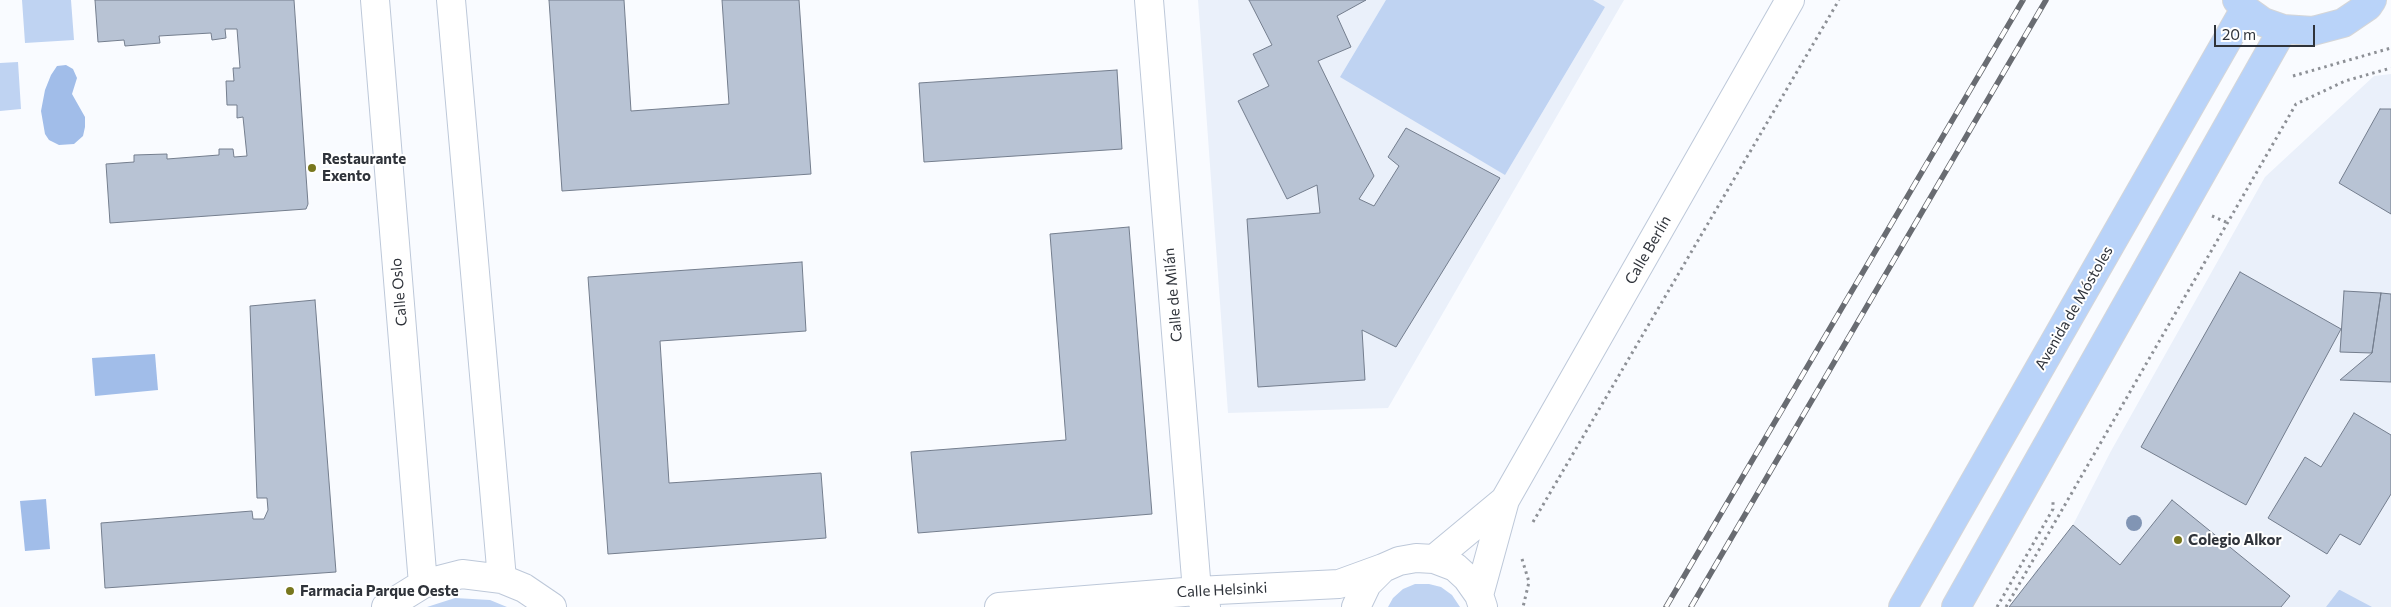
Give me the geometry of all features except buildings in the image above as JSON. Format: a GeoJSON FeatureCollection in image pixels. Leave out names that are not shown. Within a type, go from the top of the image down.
{"type":"FeatureCollection","features":[{"type":"Feature","properties":{"kind":"main road"},"geometry":{"type":"LineString","coordinates":[[2241,5],[2262,22],[2283,29],[2313,31],[2343,23],[2368,6],[2372,0]]}},
{"type":"Feature","properties":{"kind":"main road","name":"Avenida de Móstoles"},"geometry":{"type":"LineString","coordinates":[[1903,607],[2241,5]]}},
{"type":"Feature","properties":{"kind":"main road"},"geometry":{"type":"LineString","coordinates":[[1956,607],[2283,29]]}},
{"type":"Feature","properties":{"kind":"street","name":"Calle Oslo"},"geometry":{"type":"LineString","coordinates":[[375,0],[423,584]]}},
{"type":"Feature","properties":{"kind":"street"},"geometry":{"type":"LineString","coordinates":[[451,0],[502,579]]}},
{"type":"Feature","properties":{"kind":"street","name":"Calle de Milán"},"geometry":{"type":"LineString","coordinates":[[1149,0],[1201,599]]}},
{"type":"Feature","properties":{"kind":"street","name":"Calle Berlín"},"geometry":{"type":"LineString","coordinates":[[1481,601],[1504,500],[1790,0]]}},
{"type":"Feature","properties":{"kind":"street","name":"Calle Berlín"},"geometry":{"type":"LineString","coordinates":[[1434,559],[1504,500]]}},
{"type":"Feature","properties":{"kind":"street","name":"Calle Helsinki"},"geometry":{"type":"LineString","coordinates":[[999,607],[1201,599],[1339,584],[1399,561],[1416,558],[1434,559]]}},
{"type":"Feature","properties":{"kind":"street"},"geometry":{"type":"LineString","coordinates":[[1434,559],[1455,567],[1467,578],[1481,601]]}},
{"type":"Feature","properties":{"kind":"street"},"geometry":{"type":"LineString","coordinates":[[1356,607],[1367,584],[1383,568]]}},
{"type":"Feature","properties":{"kind":"street"},"geometry":{"type":"LineString","coordinates":[[386,607],[423,584],[462,574],[502,579],[524,588],[552,607]]}},
{"type":"Feature","properties":{"kind":"path"},"geometry":{"type":"LineString","coordinates":[[1529,529],[1839,0]]}},
{"type":"Feature","properties":{"kind":"path"},"geometry":{"type":"LineString","coordinates":[[2287,77],[2391,48]]}},
{"type":"Feature","properties":{"kind":"path"},"geometry":{"type":"LineString","coordinates":[[2006,607],[2296,104],[2345,81],[2391,68]]}},
{"type":"Feature","properties":{"kind":"path"},"geometry":{"type":"LineString","coordinates":[[2206,224],[2216,207]]}},
{"type":"Feature","properties":{"kind":"path"},"geometry":{"type":"LineString","coordinates":[[1997,607],[2053,510],[2053,493]]}},
{"type":"Feature","properties":{"kind":"path"},"geometry":{"type":"LineString","coordinates":[[1521,555],[1528,582],[1524,607]]}},
{"type":"Feature","properties":{"kind":"shaded area"},"geometry":{"type":"Polygon","coordinates":[[[22,0],[71,0],[74,40],[25,43],[22,0]]]}},
{"type":"Feature","properties":{"kind":"shaded area"},"geometry":{"type":"Polygon","coordinates":[[[1198,0],[1624,0],[1388,408],[1228,413],[1198,0]]]}},
{"type":"Feature","properties":{"kind":"shaded area"},"geometry":{"type":"Polygon","coordinates":[[[1386,0],[1593,0],[1605,7],[1505,175],[1340,77],[1386,0]]]}},
{"type":"Feature","properties":{"kind":"shaded area"},"geometry":{"type":"Polygon","coordinates":[[[18,62],[21,109],[0,111],[0,63],[18,62]]]}},
{"type":"Feature","properties":{"kind":"shaded area"},"geometry":{"type":"Polygon","coordinates":[[[66,65],[73,69],[77,78],[72,94],[85,117],[85,127],[83,136],[74,144],[59,145],[49,140],[45,134],[41,111],[45,90],[51,75],[57,66],[66,65]]]}},
{"type":"Feature","properties":{"kind":"shaded area"},"geometry":{"type":"Polygon","coordinates":[[[2391,74],[2391,607],[2015,607],[2036,570],[2058,554],[2111,451],[2265,177],[2374,76],[2391,74]]]}},
{"type":"Feature","properties":{"kind":"shaded area"},"geometry":{"type":"Polygon","coordinates":[[[155,354],[158,390],[95,396],[92,358],[155,354]]]}},
{"type":"Feature","properties":{"kind":"shaded area"},"geometry":{"type":"Polygon","coordinates":[[[46,499],[50,549],[25,551],[20,501],[46,499]]]}},
{"type":"Feature","properties":{"kind":"shaded area"},"geometry":{"type":"Polygon","coordinates":[[[1415,584],[1429,584],[1441,587],[1452,595],[1460,607],[1388,607],[1393,598],[1403,589],[1415,584]]]}},
{"type":"Feature","properties":{"kind":"shaded area"},"geometry":{"type":"Polygon","coordinates":[[[2340,590],[2372,607],[2326,607],[2340,590]]]}},
{"type":"Feature","properties":{"kind":"shaded area"},"geometry":{"type":"Polygon","coordinates":[[[455,598],[490,600],[507,607],[427,607],[455,598]]]}},
{"type":"Feature","properties":{"kind":"railway"},"geometry":{"type":"LineString","coordinates":[[1666,607],[2023,0]]}},
{"type":"Feature","properties":{"kind":"railway"},"geometry":{"type":"LineString","coordinates":[[1691,607],[2046,0]]}},
{"type":"Feature","properties":{"kind":"place","name":"Restaurante Exento"},"geometry":{"type":"Point","coordinates":[312,168]}},
{"type":"Feature","properties":{"kind":"place","name":"Colegio Alkor"},"geometry":{"type":"Point","coordinates":[2178,540]}},
{"type":"Feature","properties":{"kind":"place","name":"Farmacia Parque Oeste"},"geometry":{"type":"Point","coordinates":[290,591]}}]}
